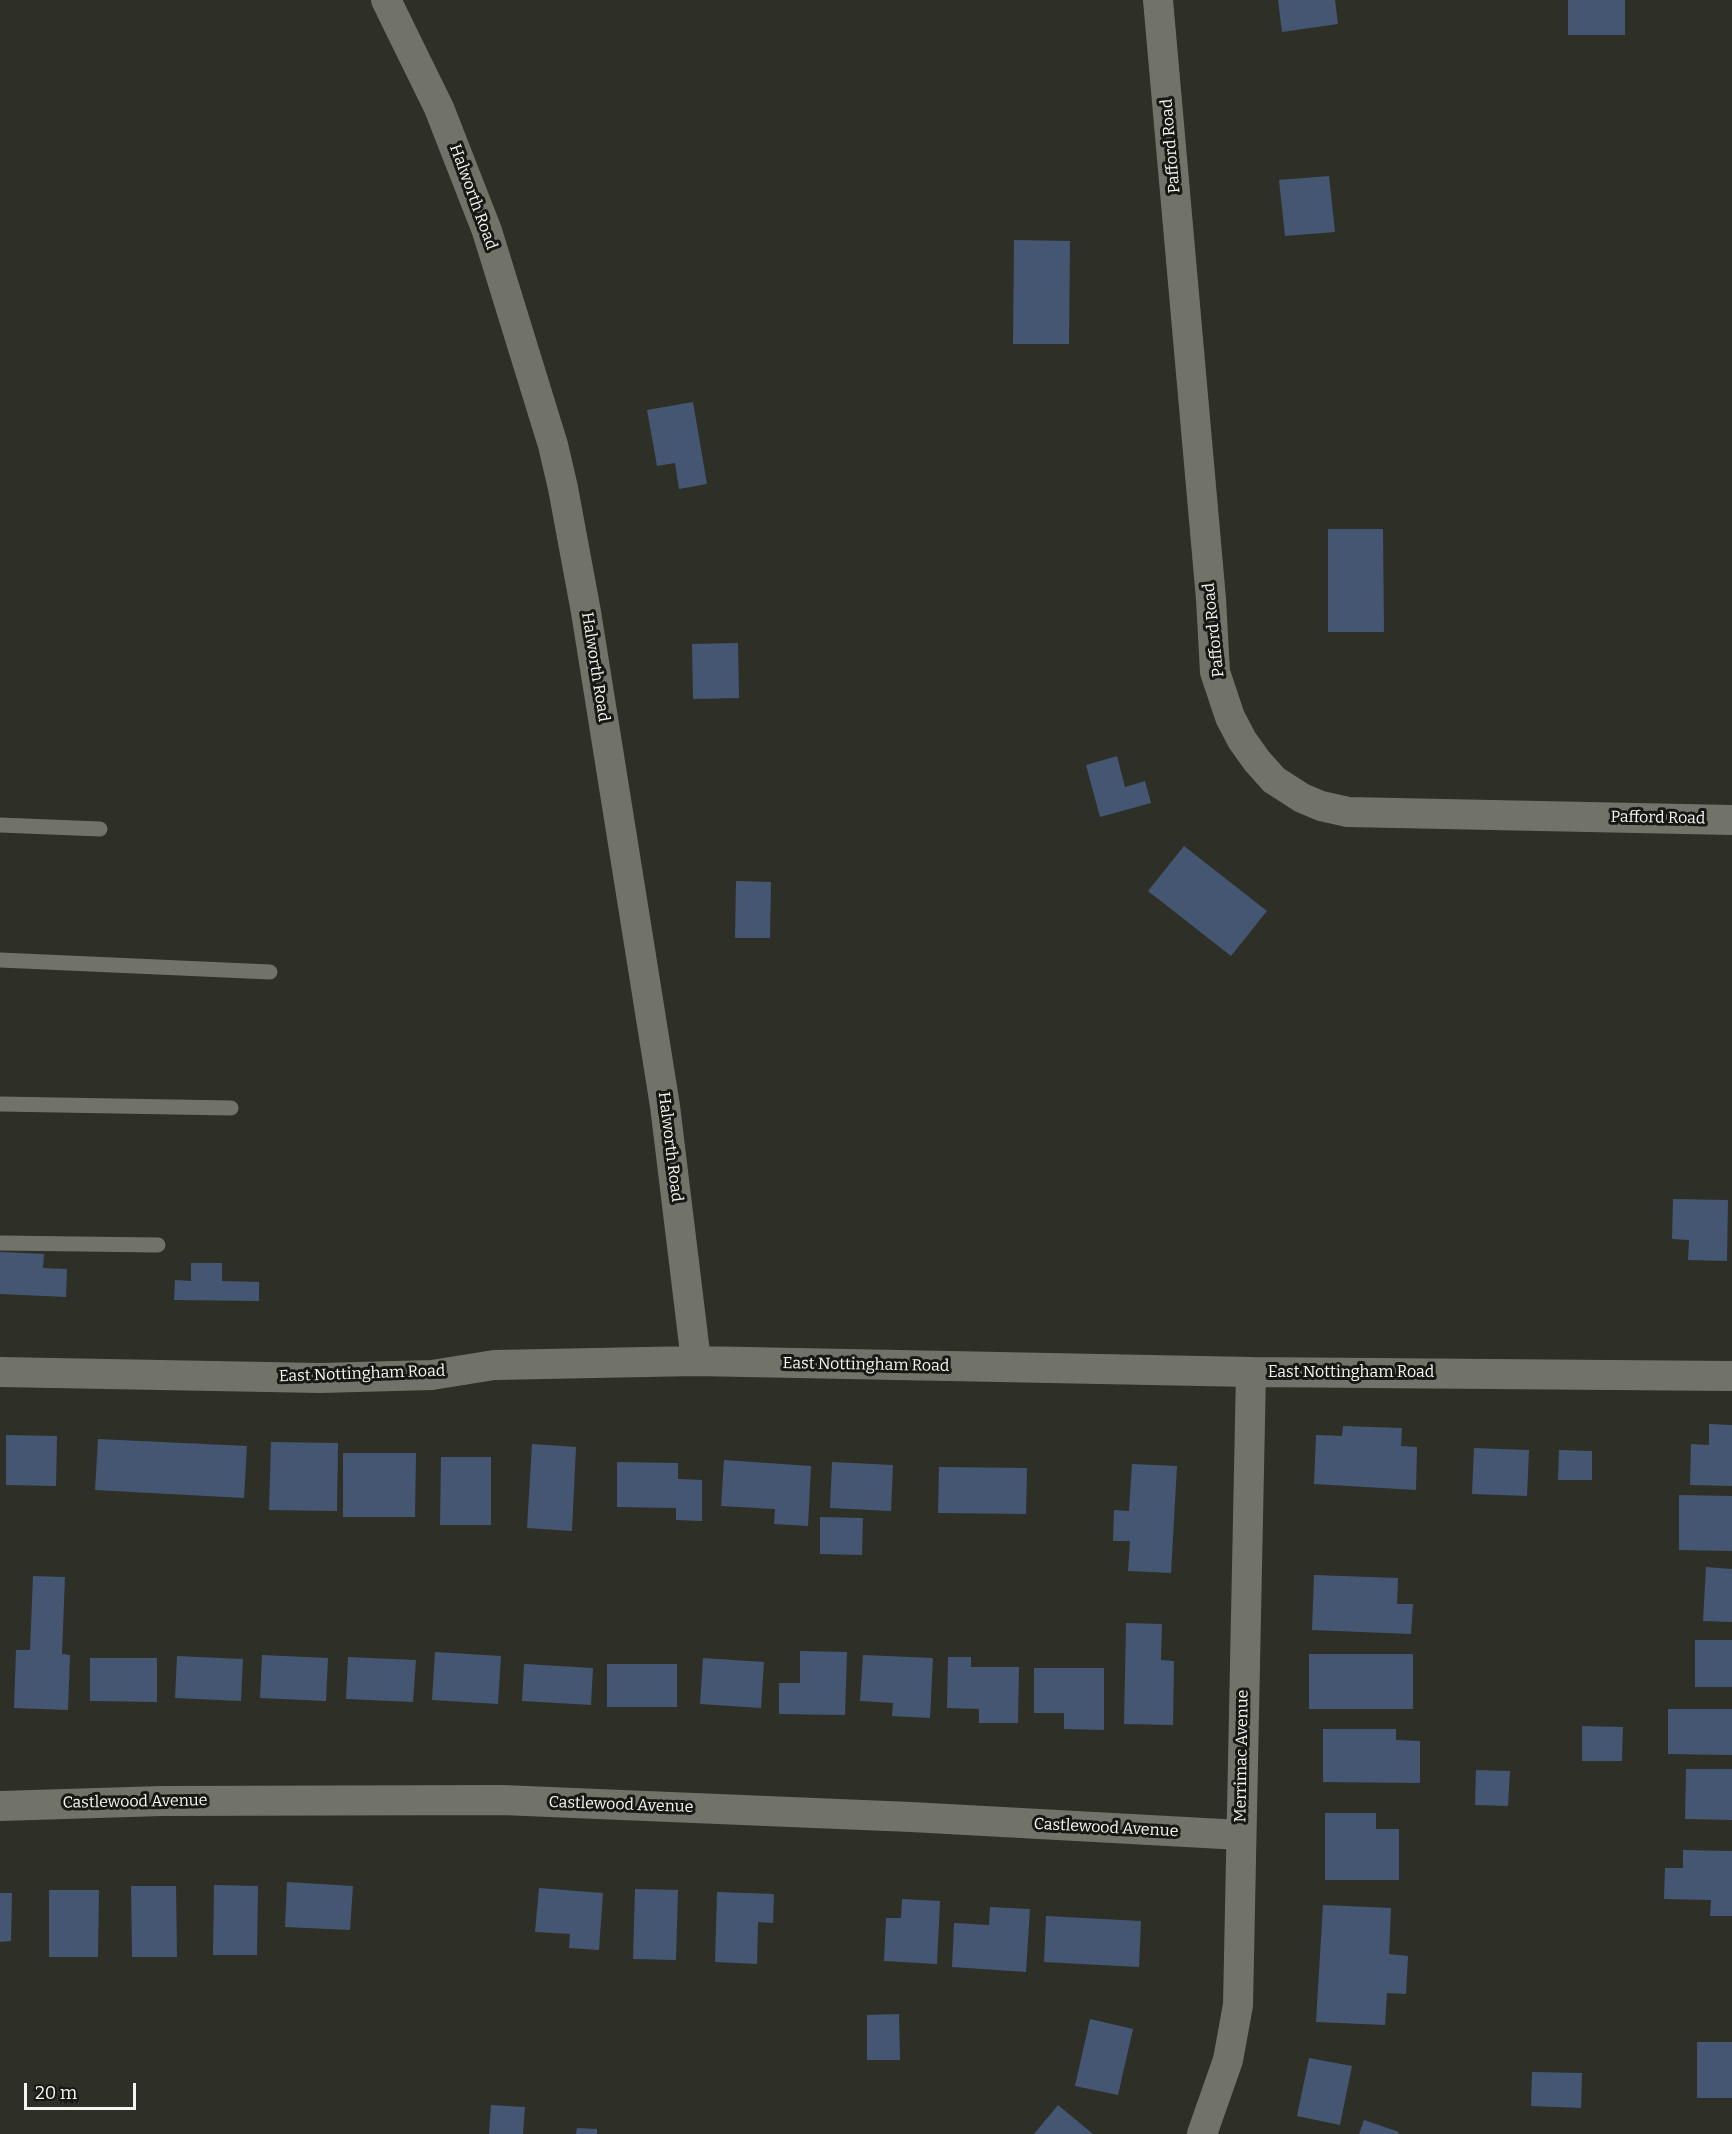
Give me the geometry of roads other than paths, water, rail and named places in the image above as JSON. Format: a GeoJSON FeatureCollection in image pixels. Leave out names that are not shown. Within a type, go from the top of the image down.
{"type":"FeatureCollection","features":[{"type":"Feature","properties":{"kind":"street","name":"Halworth Road"},"geometry":{"type":"LineString","coordinates":[[386,0],[439,108],[487,231],[561,477],[586,612],[665,1106],[696,1361]]}},
{"type":"Feature","properties":{"kind":"street","name":"Pafford Road"},"geometry":{"type":"LineString","coordinates":[[1158,0],[1209,575],[1215,672],[1230,717],[1242,740],[1274,780],[1302,798],[1321,806],[1348,812],[1732,820]]}},
{"type":"Feature","properties":{"kind":"street","name":"East Nottingham Road"},"geometry":{"type":"LineString","coordinates":[[0,1372],[320,1378],[432,1375],[494,1365],[696,1361],[1251,1372],[1732,1376]]}},
{"type":"Feature","properties":{"kind":"street","name":"Merrimac Avenue"},"geometry":{"type":"LineString","coordinates":[[1202,2134],[1228,2060],[1238,2005],[1251,1372]]}},
{"type":"Feature","properties":{"kind":"street","name":"Castlewood Avenue"},"geometry":{"type":"LineString","coordinates":[[0,1806],[162,1801],[502,1800],[899,1817],[1240,1835]]}},
{"type":"Feature","properties":{"kind":"lane"},"geometry":{"type":"LineString","coordinates":[[0,825],[100,829]]}},
{"type":"Feature","properties":{"kind":"lane"},"geometry":{"type":"LineString","coordinates":[[0,960],[270,972]]}},
{"type":"Feature","properties":{"kind":"lane"},"geometry":{"type":"LineString","coordinates":[[0,1104],[231,1108]]}},
{"type":"Feature","properties":{"kind":"lane"},"geometry":{"type":"LineString","coordinates":[[0,1243],[158,1245]]}}]}
